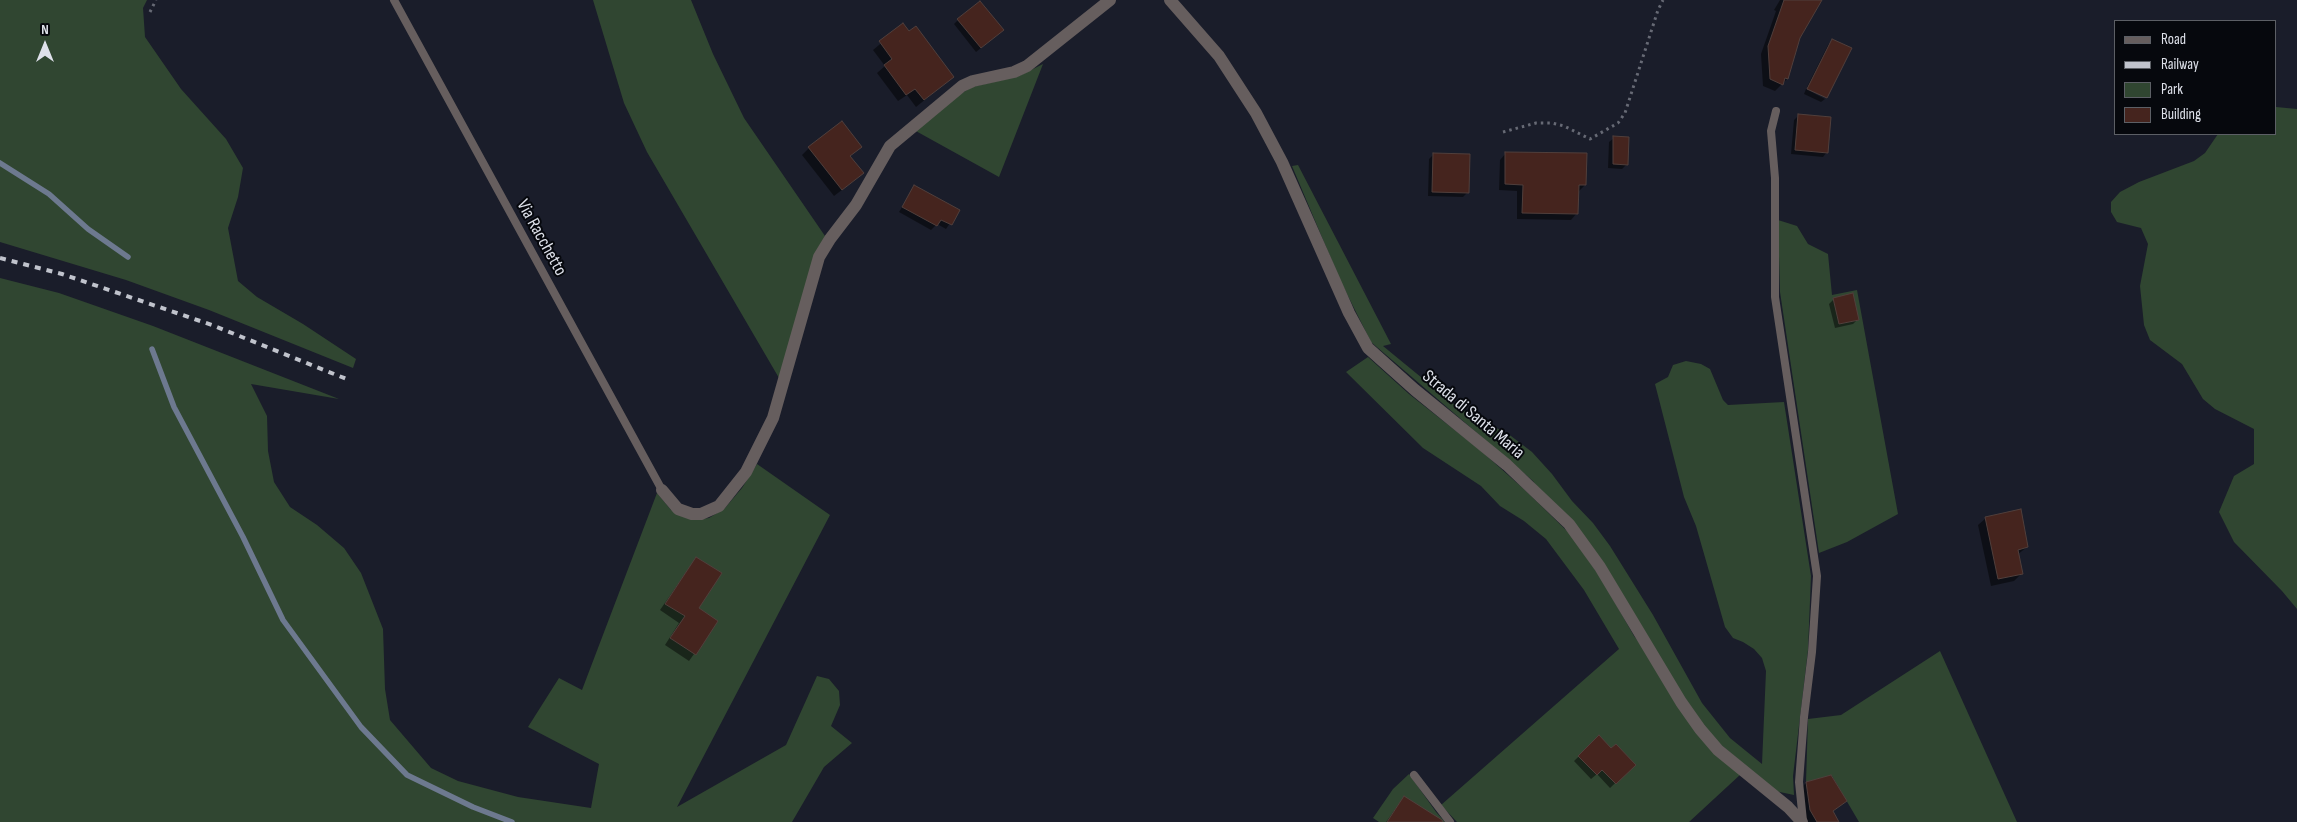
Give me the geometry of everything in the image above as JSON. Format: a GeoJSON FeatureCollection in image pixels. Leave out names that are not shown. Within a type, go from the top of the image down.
{"type":"FeatureCollection","features":[{"type":"Feature","properties":{"kind":"street"},"geometry":{"type":"LineString","coordinates":[[662,490],[678,509],[692,514],[701,514],[719,506],[746,472],[773,418],[819,257],[856,205],[890,146],[962,86],[973,81],[1019,70],[1031,63],[1110,0]]}},
{"type":"Feature","properties":{"kind":"street","name":"Strada di Santa Maria"},"geometry":{"type":"LineString","coordinates":[[1170,0],[1219,56],[1256,113],[1282,162],[1349,313],[1368,348],[1415,390],[1507,465],[1568,524],[1600,567],[1681,702],[1700,728],[1718,750],[1788,807],[1803,822]]}},
{"type":"Feature","properties":{"kind":"lane","name":"Via Racchetto"},"geometry":{"type":"LineString","coordinates":[[394,0],[662,490]]}},
{"type":"Feature","properties":{"kind":"lane"},"geometry":{"type":"LineString","coordinates":[[1776,111],[1771,131],[1775,178],[1775,289],[1817,576],[1812,652],[1799,782],[1803,822]]}},
{"type":"Feature","properties":{"kind":"lane"},"geometry":{"type":"LineString","coordinates":[[1414,775],[1450,822]]}},
{"type":"Feature","properties":{"kind":"path"},"geometry":{"type":"LineString","coordinates":[[150,12],[156,0]]}},
{"type":"Feature","properties":{"kind":"path"},"geometry":{"type":"LineString","coordinates":[[1503,132],[1536,123],[1552,123],[1564,126],[1590,139],[1618,123],[1625,113],[1663,0]]}},
{"type":"Feature","properties":{"kind":"green space"},"geometry":{"type":"Polygon","coordinates":[[[0,0],[147,0],[143,8],[145,37],[181,89],[226,139],[243,168],[238,197],[228,228],[238,281],[257,297],[303,324],[356,359],[353,368],[209,310],[126,280],[0,242],[0,0]]]}},
{"type":"Feature","properties":{"kind":"green space"},"geometry":{"type":"Polygon","coordinates":[[[593,0],[691,0],[713,54],[744,118],[825,236],[779,378],[647,152],[624,103],[593,0]]]}},
{"type":"Feature","properties":{"kind":"green space"},"geometry":{"type":"Polygon","coordinates":[[[1043,64],[999,177],[914,130],[954,98],[972,87],[1019,76],[1043,64]]]}},
{"type":"Feature","properties":{"kind":"green space"},"geometry":{"type":"Polygon","coordinates":[[[2277,107],[2297,109],[2297,609],[2234,542],[2219,512],[2234,476],[2254,464],[2254,429],[2215,409],[2203,399],[2182,364],[2150,340],[2144,325],[2140,286],[2148,244],[2141,228],[2117,222],[2111,212],[2111,202],[2120,192],[2139,182],[2194,161],[2205,153],[2217,135],[2277,135],[2277,107]]]}},
{"type":"Feature","properties":{"kind":"green space"},"geometry":{"type":"Polygon","coordinates":[[[1298,165],[1391,344],[1383,346],[1455,405],[1511,436],[1532,452],[1552,474],[1610,546],[1653,615],[1702,703],[1730,738],[1762,764],[1766,671],[1762,658],[1754,649],[1733,638],[1725,627],[1696,526],[1684,497],[1655,384],[1668,377],[1673,365],[1686,361],[1701,364],[1710,369],[1723,400],[1728,405],[1784,402],[1811,576],[1808,650],[1793,776],[1794,795],[1775,791],[1712,737],[1533,481],[1371,342],[1340,280],[1292,166],[1298,165]]]}},
{"type":"Feature","properties":{"kind":"green space"},"geometry":{"type":"Polygon","coordinates":[[[1778,220],[1797,226],[1808,244],[1828,254],[1832,295],[1857,290],[1898,514],[1847,542],[1819,553],[1780,292],[1778,220]]]}},
{"type":"Feature","properties":{"kind":"green space"},"geometry":{"type":"Polygon","coordinates":[[[0,278],[59,293],[153,326],[339,399],[251,384],[267,416],[268,451],[274,482],[290,507],[317,525],[344,548],[361,573],[383,629],[385,689],[390,720],[431,768],[458,781],[518,797],[591,808],[599,764],[528,727],[559,678],[582,690],[657,493],[671,510],[702,519],[709,518],[725,508],[742,488],[757,464],[830,515],[677,807],[786,745],[817,676],[829,679],[839,691],[840,705],[831,726],[852,743],[824,767],[792,822],[0,822],[0,278]]]}},
{"type":"Feature","properties":{"kind":"green space"},"geometry":{"type":"Polygon","coordinates":[[[1368,357],[1409,394],[1480,450],[1569,533],[1597,571],[1634,636],[1741,774],[1689,822],[1457,822],[1441,805],[1619,649],[1584,590],[1546,539],[1524,521],[1500,506],[1481,486],[1423,448],[1346,372],[1368,357]]]}},
{"type":"Feature","properties":{"kind":"green space"},"geometry":{"type":"Polygon","coordinates":[[[1940,651],[2017,822],[1859,822],[1832,776],[1806,782],[1808,719],[1841,715],[1940,651]]]}},
{"type":"Feature","properties":{"kind":"green space"},"geometry":{"type":"Polygon","coordinates":[[[1409,774],[1445,822],[1379,822],[1373,818],[1393,789],[1409,774]]]}},
{"type":"Feature","properties":{"kind":"building"},"geometry":{"type":"Polygon","coordinates":[[[1784,0],[1822,0],[1800,38],[1788,79],[1785,78],[1783,85],[1770,79],[1768,46],[1784,0]]]}},
{"type":"Feature","properties":{"kind":"building"},"geometry":{"type":"Polygon","coordinates":[[[980,1],[1004,30],[981,48],[957,19],[980,1]]]}},
{"type":"Feature","properties":{"kind":"building"},"geometry":{"type":"Polygon","coordinates":[[[903,23],[909,31],[916,26],[954,77],[924,100],[915,89],[906,95],[884,65],[892,59],[879,41],[903,23]]]}},
{"type":"Feature","properties":{"kind":"building"},"geometry":{"type":"Polygon","coordinates":[[[1832,39],[1852,48],[1827,98],[1807,89],[1832,39]]]}},
{"type":"Feature","properties":{"kind":"building"},"geometry":{"type":"Polygon","coordinates":[[[1798,114],[1831,117],[1828,153],[1795,150],[1798,114]]]}},
{"type":"Feature","properties":{"kind":"building"},"geometry":{"type":"Polygon","coordinates":[[[842,121],[862,147],[850,156],[864,173],[842,190],[808,147],[842,121]]]}},
{"type":"Feature","properties":{"kind":"building"},"geometry":{"type":"Polygon","coordinates":[[[1613,136],[1629,137],[1628,165],[1613,164],[1613,136]]]}},
{"type":"Feature","properties":{"kind":"building"},"geometry":{"type":"Polygon","coordinates":[[[1505,152],[1587,153],[1586,185],[1579,185],[1578,214],[1522,213],[1523,185],[1505,184],[1505,152]]]}},
{"type":"Feature","properties":{"kind":"building"},"geometry":{"type":"Polygon","coordinates":[[[1433,153],[1470,154],[1469,193],[1432,192],[1433,153]]]}},
{"type":"Feature","properties":{"kind":"building"},"geometry":{"type":"Polygon","coordinates":[[[914,185],[960,210],[952,225],[941,220],[937,226],[902,207],[914,185]]]}},
{"type":"Feature","properties":{"kind":"building"},"geometry":{"type":"Polygon","coordinates":[[[1853,293],[1859,320],[1839,324],[1833,298],[1853,293]]]}},
{"type":"Feature","properties":{"kind":"building"},"geometry":{"type":"Polygon","coordinates":[[[2021,509],[2028,547],[2018,550],[2023,574],[1998,579],[1985,517],[2021,509]]]}},
{"type":"Feature","properties":{"kind":"building"},"geometry":{"type":"Polygon","coordinates":[[[696,557],[722,573],[699,608],[718,621],[696,655],[670,638],[685,616],[665,604],[696,557]]]}},
{"type":"Feature","properties":{"kind":"building"},"geometry":{"type":"Polygon","coordinates":[[[1599,735],[1611,748],[1616,744],[1636,765],[1616,784],[1602,770],[1597,775],[1578,756],[1599,735]]]}},
{"type":"Feature","properties":{"kind":"building"},"geometry":{"type":"Polygon","coordinates":[[[1831,775],[1847,801],[1833,811],[1839,822],[1817,822],[1810,810],[1806,782],[1831,775]]]}},
{"type":"Feature","properties":{"kind":"building"},"geometry":{"type":"Polygon","coordinates":[[[1404,796],[1442,820],[1443,822],[1387,822],[1404,796]]]}},
{"type":"Feature","properties":{"kind":"waterway"},"geometry":{"type":"LineString","coordinates":[[0,163],[49,194],[88,229],[128,257]]}},
{"type":"Feature","properties":{"kind":"waterway"},"geometry":{"type":"LineString","coordinates":[[152,349],[174,407],[243,537],[283,620],[361,727],[407,775],[473,807],[512,822]]}},
{"type":"Feature","properties":{"kind":"railway"},"geometry":{"type":"LineString","coordinates":[[0,258],[62,274],[212,325],[349,380]]}}]}
